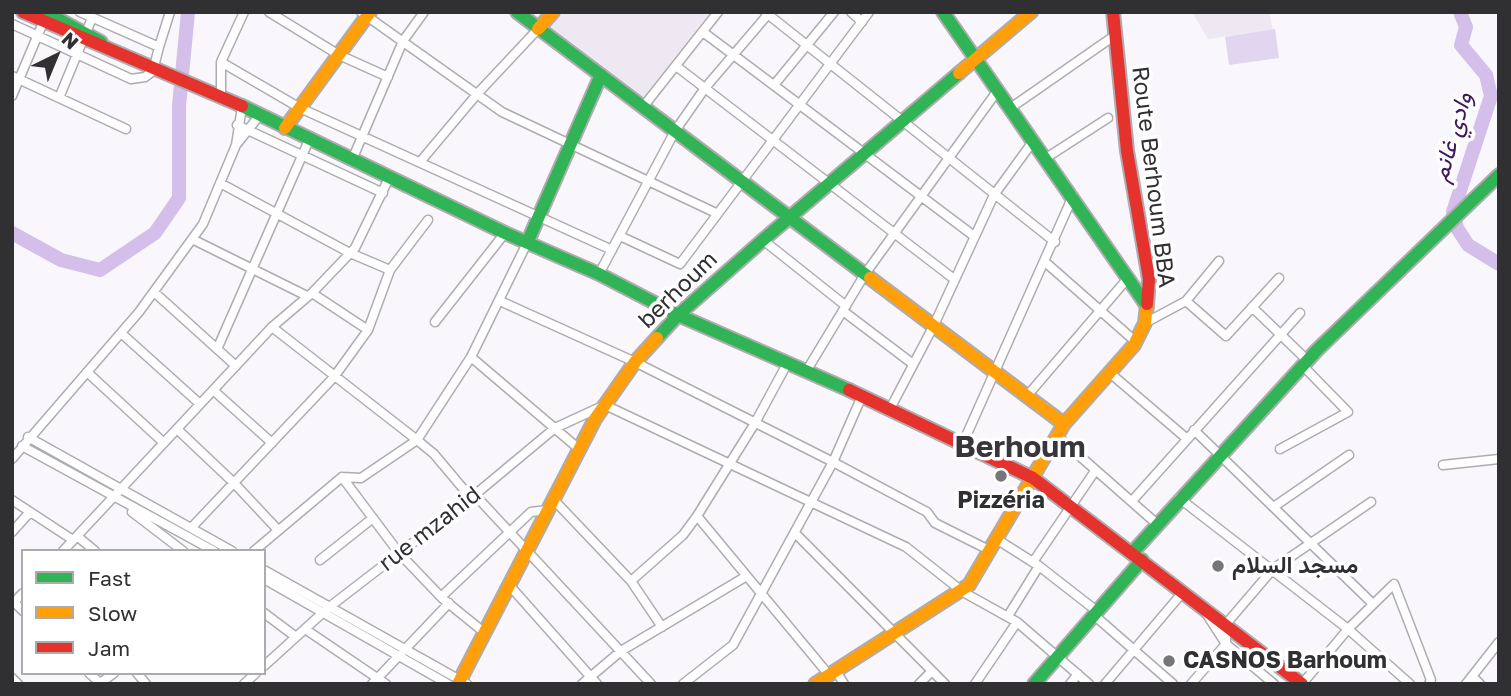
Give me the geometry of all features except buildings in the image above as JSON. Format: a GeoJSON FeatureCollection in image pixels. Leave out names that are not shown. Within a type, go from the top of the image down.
{"type":"FeatureCollection","features":[{"type":"Feature","properties":{"kind":"main road"},"geometry":{"type":"LineString","coordinates":[[23,12],[45,15],[107,47],[221,96],[505,233],[599,274],[678,315],[807,370],[1033,478],[1302,684]]}},
{"type":"Feature","properties":{"kind":"main road"},"geometry":{"type":"LineString","coordinates":[[517,12],[1064,424]]}},
{"type":"Feature","properties":{"kind":"main road"},"geometry":{"type":"LineString","coordinates":[[538,29],[553,12]]}},
{"type":"Feature","properties":{"kind":"main road"},"geometry":{"type":"LineString","coordinates":[[943,12],[1012,107],[1147,306]]}},
{"type":"Feature","properties":{"kind":"main road","name":"berhoum"},"geometry":{"type":"LineString","coordinates":[[458,683],[579,449],[635,362],[678,315],[762,240],[1031,12]]}},
{"type":"Feature","properties":{"kind":"main road","name":"Route Berhoum BBA"},"geometry":{"type":"LineString","coordinates":[[963,592],[998,540],[1064,424],[1136,342],[1146,323],[1149,279],[1127,151],[1113,12]]}},
{"type":"Feature","properties":{"kind":"main road"},"geometry":{"type":"LineString","coordinates":[[285,128],[366,14]]}},
{"type":"Feature","properties":{"kind":"main road"},"geometry":{"type":"LineString","coordinates":[[528,241],[601,75]]}},
{"type":"Feature","properties":{"kind":"main road"},"geometry":{"type":"LineString","coordinates":[[1034,684],[1097,614],[1157,524],[1220,454],[1305,363],[1499,176]]}},
{"type":"Feature","properties":{"kind":"main road"},"geometry":{"type":"LineString","coordinates":[[815,684],[963,592]]}},
{"type":"Feature","properties":{"kind":"street"},"geometry":{"type":"LineString","coordinates":[[80,12],[159,47]]}},
{"type":"Feature","properties":{"kind":"street"},"geometry":{"type":"LineString","coordinates":[[12,24],[131,79],[145,77],[160,69],[159,47],[170,12]]}},
{"type":"Feature","properties":{"kind":"street"},"geometry":{"type":"LineString","coordinates":[[221,96],[221,62],[244,12]]}},
{"type":"Feature","properties":{"kind":"street"},"geometry":{"type":"LineString","coordinates":[[269,12],[339,55],[388,77]]}},
{"type":"Feature","properties":{"kind":"street"},"geometry":{"type":"LineString","coordinates":[[352,160],[403,41],[424,12]]}},
{"type":"Feature","properties":{"kind":"street"},"geometry":{"type":"LineString","coordinates":[[643,107],[718,12]]}},
{"type":"Feature","properties":{"kind":"street"},"geometry":{"type":"LineString","coordinates":[[774,85],[804,45],[834,12]]}},
{"type":"Feature","properties":{"kind":"street"},"geometry":{"type":"LineString","coordinates":[[851,12],[862,22]]}},
{"type":"Feature","properties":{"kind":"street"},"geometry":{"type":"LineString","coordinates":[[620,236],[680,264],[869,12]]}},
{"type":"Feature","properties":{"kind":"street"},"geometry":{"type":"LineString","coordinates":[[599,274],[675,131],[705,88],[768,13],[804,45],[905,121],[1055,242]]}},
{"type":"Feature","properties":{"kind":"street"},"geometry":{"type":"LineString","coordinates":[[366,14],[502,111],[716,213]]}},
{"type":"Feature","properties":{"kind":"street"},"geometry":{"type":"LineString","coordinates":[[12,96],[16,78],[38,36],[45,15]]}},
{"type":"Feature","properties":{"kind":"street"},"geometry":{"type":"LineString","coordinates":[[59,97],[92,18]]}},
{"type":"Feature","properties":{"kind":"street"},"geometry":{"type":"LineString","coordinates":[[420,162],[478,93],[538,29]]}},
{"type":"Feature","properties":{"kind":"street"},"geometry":{"type":"LineString","coordinates":[[703,32],[974,236]]}},
{"type":"Feature","properties":{"kind":"street"},"geometry":{"type":"LineString","coordinates":[[1012,107],[1114,37]]}},
{"type":"Feature","properties":{"kind":"street"},"geometry":{"type":"LineString","coordinates":[[221,62],[300,108],[612,250]]}},
{"type":"Feature","properties":{"kind":"street"},"geometry":{"type":"LineString","coordinates":[[676,66],[954,279]]}},
{"type":"Feature","properties":{"kind":"street"},"geometry":{"type":"LineString","coordinates":[[16,78],[126,129]]}},
{"type":"Feature","properties":{"kind":"street"},"geometry":{"type":"LineString","coordinates":[[807,370],[865,274],[998,90]]}},
{"type":"Feature","properties":{"kind":"street"},"geometry":{"type":"LineString","coordinates":[[236,145],[237,125],[242,107]]}},
{"type":"Feature","properties":{"kind":"street"},"geometry":{"type":"LineString","coordinates":[[12,458],[154,292],[203,224],[236,145],[259,116]]}},
{"type":"Feature","properties":{"kind":"street"},"geometry":{"type":"LineString","coordinates":[[1046,158],[1108,118]]}},
{"type":"Feature","properties":{"kind":"street"},"geometry":{"type":"LineString","coordinates":[[237,125],[301,158],[383,193]]}},
{"type":"Feature","properties":{"kind":"street"},"geometry":{"type":"LineString","coordinates":[[218,347],[309,139]]}},
{"type":"Feature","properties":{"kind":"street"},"geometry":{"type":"LineString","coordinates":[[890,409],[934,325],[994,195],[1034,140]]}},
{"type":"Feature","properties":{"kind":"street"},"geometry":{"type":"LineString","coordinates":[[65,549],[272,327],[309,295],[350,253],[390,176]]}},
{"type":"Feature","properties":{"kind":"street"},"geometry":{"type":"LineString","coordinates":[[220,183],[350,253],[390,270]]}},
{"type":"Feature","properties":{"kind":"street"},"geometry":{"type":"LineString","coordinates":[[963,443],[1073,197]]}},
{"type":"Feature","properties":{"kind":"street"},"geometry":{"type":"LineString","coordinates":[[192,527],[334,377],[368,330],[390,270],[428,220]]}},
{"type":"Feature","properties":{"kind":"street"},"geometry":{"type":"LineString","coordinates":[[435,321],[505,233]]}},
{"type":"Feature","properties":{"kind":"street"},"geometry":{"type":"LineString","coordinates":[[192,239],[309,295],[368,330]]}},
{"type":"Feature","properties":{"kind":"street"},"geometry":{"type":"LineString","coordinates":[[762,240],[914,364]]}},
{"type":"Feature","properties":{"kind":"street"},"geometry":{"type":"LineString","coordinates":[[256,549],[342,477],[361,478],[417,440],[471,357],[528,241]]}},
{"type":"Feature","properties":{"kind":"street"},"geometry":{"type":"LineString","coordinates":[[1044,261],[1136,342]]}},
{"type":"Feature","properties":{"kind":"street"},"geometry":{"type":"LineString","coordinates":[[1146,323],[1186,301],[1219,261]]}},
{"type":"Feature","properties":{"kind":"street"},"geometry":{"type":"LineString","coordinates":[[1027,396],[1128,278]]}},
{"type":"Feature","properties":{"kind":"street"},"geometry":{"type":"LineString","coordinates":[[1186,301],[1226,336],[1279,278]]}},
{"type":"Feature","properties":{"kind":"street"},"geometry":{"type":"LineString","coordinates":[[154,292],[236,366]]}},
{"type":"Feature","properties":{"kind":"street"},"geometry":{"type":"LineString","coordinates":[[500,301],[635,362],[833,462],[927,512],[935,523],[991,551]]}},
{"type":"Feature","properties":{"kind":"street"},"geometry":{"type":"LineString","coordinates":[[1252,307],[1348,412],[1280,449]]}},
{"type":"Feature","properties":{"kind":"street"},"geometry":{"type":"LineString","coordinates":[[1132,501],[1300,313]]}},
{"type":"Feature","properties":{"kind":"street"},"geometry":{"type":"LineString","coordinates":[[272,327],[434,454],[651,684]]}},
{"type":"Feature","properties":{"kind":"street"},"geometry":{"type":"LineString","coordinates":[[121,333],[200,404]]}},
{"type":"Feature","properties":{"kind":"street"},"geometry":{"type":"LineString","coordinates":[[471,357],[579,449]]}},
{"type":"Feature","properties":{"kind":"street"},"geometry":{"type":"LineString","coordinates":[[631,581],[683,535],[697,516],[755,423],[788,362]]}},
{"type":"Feature","properties":{"kind":"street"},"geometry":{"type":"LineString","coordinates":[[87,372],[164,443]]}},
{"type":"Feature","properties":{"kind":"street"},"geometry":{"type":"LineString","coordinates":[[1110,373],[1186,439]]}},
{"type":"Feature","properties":{"kind":"street"},"geometry":{"type":"LineString","coordinates":[[213,390],[272,443]]}},
{"type":"Feature","properties":{"kind":"street"},"geometry":{"type":"LineString","coordinates":[[683,684],[733,645],[812,503],[862,396]]}},
{"type":"Feature","properties":{"kind":"street"},"geometry":{"type":"LineString","coordinates":[[605,405],[906,547],[963,592],[1017,622],[1089,684]]}},
{"type":"Feature","properties":{"kind":"street","name":"rue mzahid"},"geometry":{"type":"LineString","coordinates":[[266,664],[325,611],[473,496],[555,428],[605,405]]}},
{"type":"Feature","properties":{"kind":"street"},"geometry":{"type":"LineString","coordinates":[[177,429],[234,483],[278,530]]}},
{"type":"Feature","properties":{"kind":"street"},"geometry":{"type":"LineString","coordinates":[[1194,430],[1372,603]]}},
{"type":"Feature","properties":{"kind":"street"},"geometry":{"type":"LineString","coordinates":[[1057,436],[1157,524]]}},
{"type":"Feature","properties":{"kind":"street"},"geometry":{"type":"LineString","coordinates":[[29,438],[229,549]]}},
{"type":"Feature","properties":{"kind":"street"},"geometry":{"type":"LineString","coordinates":[[22,446],[210,549]]}},
{"type":"Feature","properties":{"kind":"street"},"geometry":{"type":"LineString","coordinates":[[1275,506],[1349,455]]}},
{"type":"Feature","properties":{"kind":"street"},"geometry":{"type":"LineString","coordinates":[[1443,465],[1499,458]]}},
{"type":"Feature","properties":{"kind":"street"},"geometry":{"type":"LineString","coordinates":[[1008,616],[1069,504],[1095,471]]}},
{"type":"Feature","properties":{"kind":"street"},"geometry":{"type":"LineString","coordinates":[[342,477],[399,553],[441,597],[485,633]]}},
{"type":"Feature","properties":{"kind":"street"},"geometry":{"type":"LineString","coordinates":[[113,498],[180,549]]}},
{"type":"Feature","properties":{"kind":"street"},"geometry":{"type":"LineString","coordinates":[[1180,498],[1348,629],[1410,684]]}},
{"type":"Feature","properties":{"kind":"street"},"geometry":{"type":"LineString","coordinates":[[12,500],[92,549]]}},
{"type":"Feature","properties":{"kind":"street"},"geometry":{"type":"LineString","coordinates":[[1192,684],[1226,644],[1226,624],[1273,569],[1371,502]]}},
{"type":"Feature","properties":{"kind":"street"},"geometry":{"type":"LineString","coordinates":[[441,597],[531,512],[550,504],[631,581],[662,627]]}},
{"type":"Feature","properties":{"kind":"street"},"geometry":{"type":"LineString","coordinates":[[12,532],[30,512]]}},
{"type":"Feature","properties":{"kind":"street"},"geometry":{"type":"LineString","coordinates":[[697,516],[744,577],[844,684]]}},
{"type":"Feature","properties":{"kind":"street"},"geometry":{"type":"LineString","coordinates":[[320,560],[373,518]]}},
{"type":"Feature","properties":{"kind":"street"},"geometry":{"type":"LineString","coordinates":[[795,533],[945,684]]}},
{"type":"Feature","properties":{"kind":"street"},"geometry":{"type":"LineString","coordinates":[[998,540],[1036,564],[1097,614],[1173,684]]}},
{"type":"Feature","properties":{"kind":"street"},"geometry":{"type":"LineString","coordinates":[[266,571],[325,611]]}},
{"type":"Feature","properties":{"kind":"street"},"geometry":{"type":"LineString","coordinates":[[582,684],[594,680],[621,651],[744,577]]}},
{"type":"Feature","properties":{"kind":"street"},"geometry":{"type":"LineString","coordinates":[[266,580],[458,683]]}},
{"type":"Feature","properties":{"kind":"street"},"geometry":{"type":"LineString","coordinates":[[1302,684],[1348,629],[1394,584],[1431,680],[1429,684]]}},
{"type":"Feature","properties":{"kind":"street"},"geometry":{"type":"LineString","coordinates":[[510,586],[594,680]]}},
{"type":"Feature","properties":{"kind":"street"},"geometry":{"type":"LineString","coordinates":[[1105,684],[1183,592]]}},
{"type":"Feature","properties":{"kind":"street"},"geometry":{"type":"LineString","coordinates":[[1198,602],[1226,644],[1274,684]]}},
{"type":"Feature","properties":{"kind":"street"},"geometry":{"type":"LineString","coordinates":[[375,681],[449,603]]}},
{"type":"Feature","properties":{"kind":"street"},"geometry":{"type":"LineString","coordinates":[[266,614],[296,637]]}},
{"type":"Feature","properties":{"kind":"street"},"geometry":{"type":"LineString","coordinates":[[975,684],[1017,622]]}},
{"type":"Feature","properties":{"kind":"street"},"geometry":{"type":"LineString","coordinates":[[305,629],[375,681],[386,684]]}},
{"type":"Feature","properties":{"kind":"street"},"geometry":{"type":"LineString","coordinates":[[1480,684],[1469,680],[1499,642]]}},
{"type":"Feature","properties":{"kind":"street"},"geometry":{"type":"LineString","coordinates":[[919,684],[932,671]]}},
{"type":"Feature","properties":{"kind":"street"},"geometry":{"type":"LineString","coordinates":[[1070,684],[1078,674]]}},
{"type":"Feature","properties":{"kind":"street"},"geometry":{"type":"LineString","coordinates":[[12,678],[18,684]]}},
{"type":"Feature","properties":{"kind":"shaded area"},"geometry":{"type":"Polygon","coordinates":[[[563,12],[710,12],[644,97],[551,27],[563,12]]]}},
{"type":"Feature","properties":{"kind":"shaded area"},"geometry":{"type":"Polygon","coordinates":[[[1192,12],[1269,12],[1273,30],[1208,39],[1192,12]]]}},
{"type":"Feature","properties":{"kind":"shaded area"},"geometry":{"type":"Polygon","coordinates":[[[1275,29],[1279,58],[1229,65],[1225,37],[1275,29]]]}},
{"type":"Feature","properties":{"kind":"waterway"},"geometry":{"type":"LineString","coordinates":[[12,233],[61,260],[100,270],[155,233],[179,198],[179,106],[188,12]]}},
{"type":"Feature","properties":{"kind":"waterway","name":"وادي غانم"},"geometry":{"type":"LineString","coordinates":[[1460,12],[1466,27],[1461,45],[1486,75],[1491,96],[1453,212],[1457,228],[1468,245],[1499,264]]}},
{"type":"Feature","properties":{"kind":"traffic: fast"},"geometry":{"type":"LineString","coordinates":[[45,12],[101,42]]}},
{"type":"Feature","properties":{"kind":"traffic: fast"},"geometry":{"type":"LineString","coordinates":[[517,12],[870,278]]}},
{"type":"Feature","properties":{"kind":"traffic: fast"},"geometry":{"type":"LineString","coordinates":[[943,12],[1147,306]]}},
{"type":"Feature","properties":{"kind":"traffic: fast"},"geometry":{"type":"LineString","coordinates":[[657,338],[678,315],[763,240],[959,73]]}},
{"type":"Feature","properties":{"kind":"traffic: fast"},"geometry":{"type":"LineString","coordinates":[[528,241],[601,75]]}},
{"type":"Feature","properties":{"kind":"traffic: fast"},"geometry":{"type":"LineString","coordinates":[[242,106],[505,233],[599,274],[678,315],[849,390]]}},
{"type":"Feature","properties":{"kind":"traffic: fast"},"geometry":{"type":"LineString","coordinates":[[1132,553],[1317,350],[1499,175]]}},
{"type":"Feature","properties":{"kind":"traffic: fast"},"geometry":{"type":"LineString","coordinates":[[1034,684],[1142,560]]}},
{"type":"Feature","properties":{"kind":"traffic: slow"},"geometry":{"type":"LineString","coordinates":[[285,128],[370,12]]}},
{"type":"Feature","properties":{"kind":"traffic: slow"},"geometry":{"type":"LineString","coordinates":[[538,29],[553,12]]}},
{"type":"Feature","properties":{"kind":"traffic: slow"},"geometry":{"type":"LineString","coordinates":[[959,73],[1031,12]]}},
{"type":"Feature","properties":{"kind":"traffic: slow"},"geometry":{"type":"LineString","coordinates":[[870,278],[1064,424]]}},
{"type":"Feature","properties":{"kind":"traffic: slow"},"geometry":{"type":"LineString","coordinates":[[815,684],[969,585],[1064,424],[1134,345],[1145,323],[1147,304]]}},
{"type":"Feature","properties":{"kind":"traffic: slow"},"geometry":{"type":"LineString","coordinates":[[458,684],[595,419],[635,362],[657,338]]}},
{"type":"Feature","properties":{"kind":"traffic: jam"},"geometry":{"type":"LineString","coordinates":[[23,12],[242,106]]}},
{"type":"Feature","properties":{"kind":"traffic: jam"},"geometry":{"type":"LineString","coordinates":[[1113,12],[1127,151],[1149,279],[1147,304]]}},
{"type":"Feature","properties":{"kind":"traffic: jam"},"geometry":{"type":"LineString","coordinates":[[849,390],[1033,478],[1302,684]]}},
{"type":"Feature","properties":{"kind":"place","name":"Pizzéria"},"geometry":{"type":"Point","coordinates":[1001,476]}},
{"type":"Feature","properties":{"kind":"place","name":"مسجد السلام"},"geometry":{"type":"Point","coordinates":[1218,566]}},
{"type":"Feature","properties":{"kind":"place","name":"CASNOS Barhoum"},"geometry":{"type":"Point","coordinates":[1169,661]}},
{"type":"Feature","properties":{"kind":"district","name":"Berhoum"},"geometry":{"type":"Point","coordinates":[1020,447]}}]}
